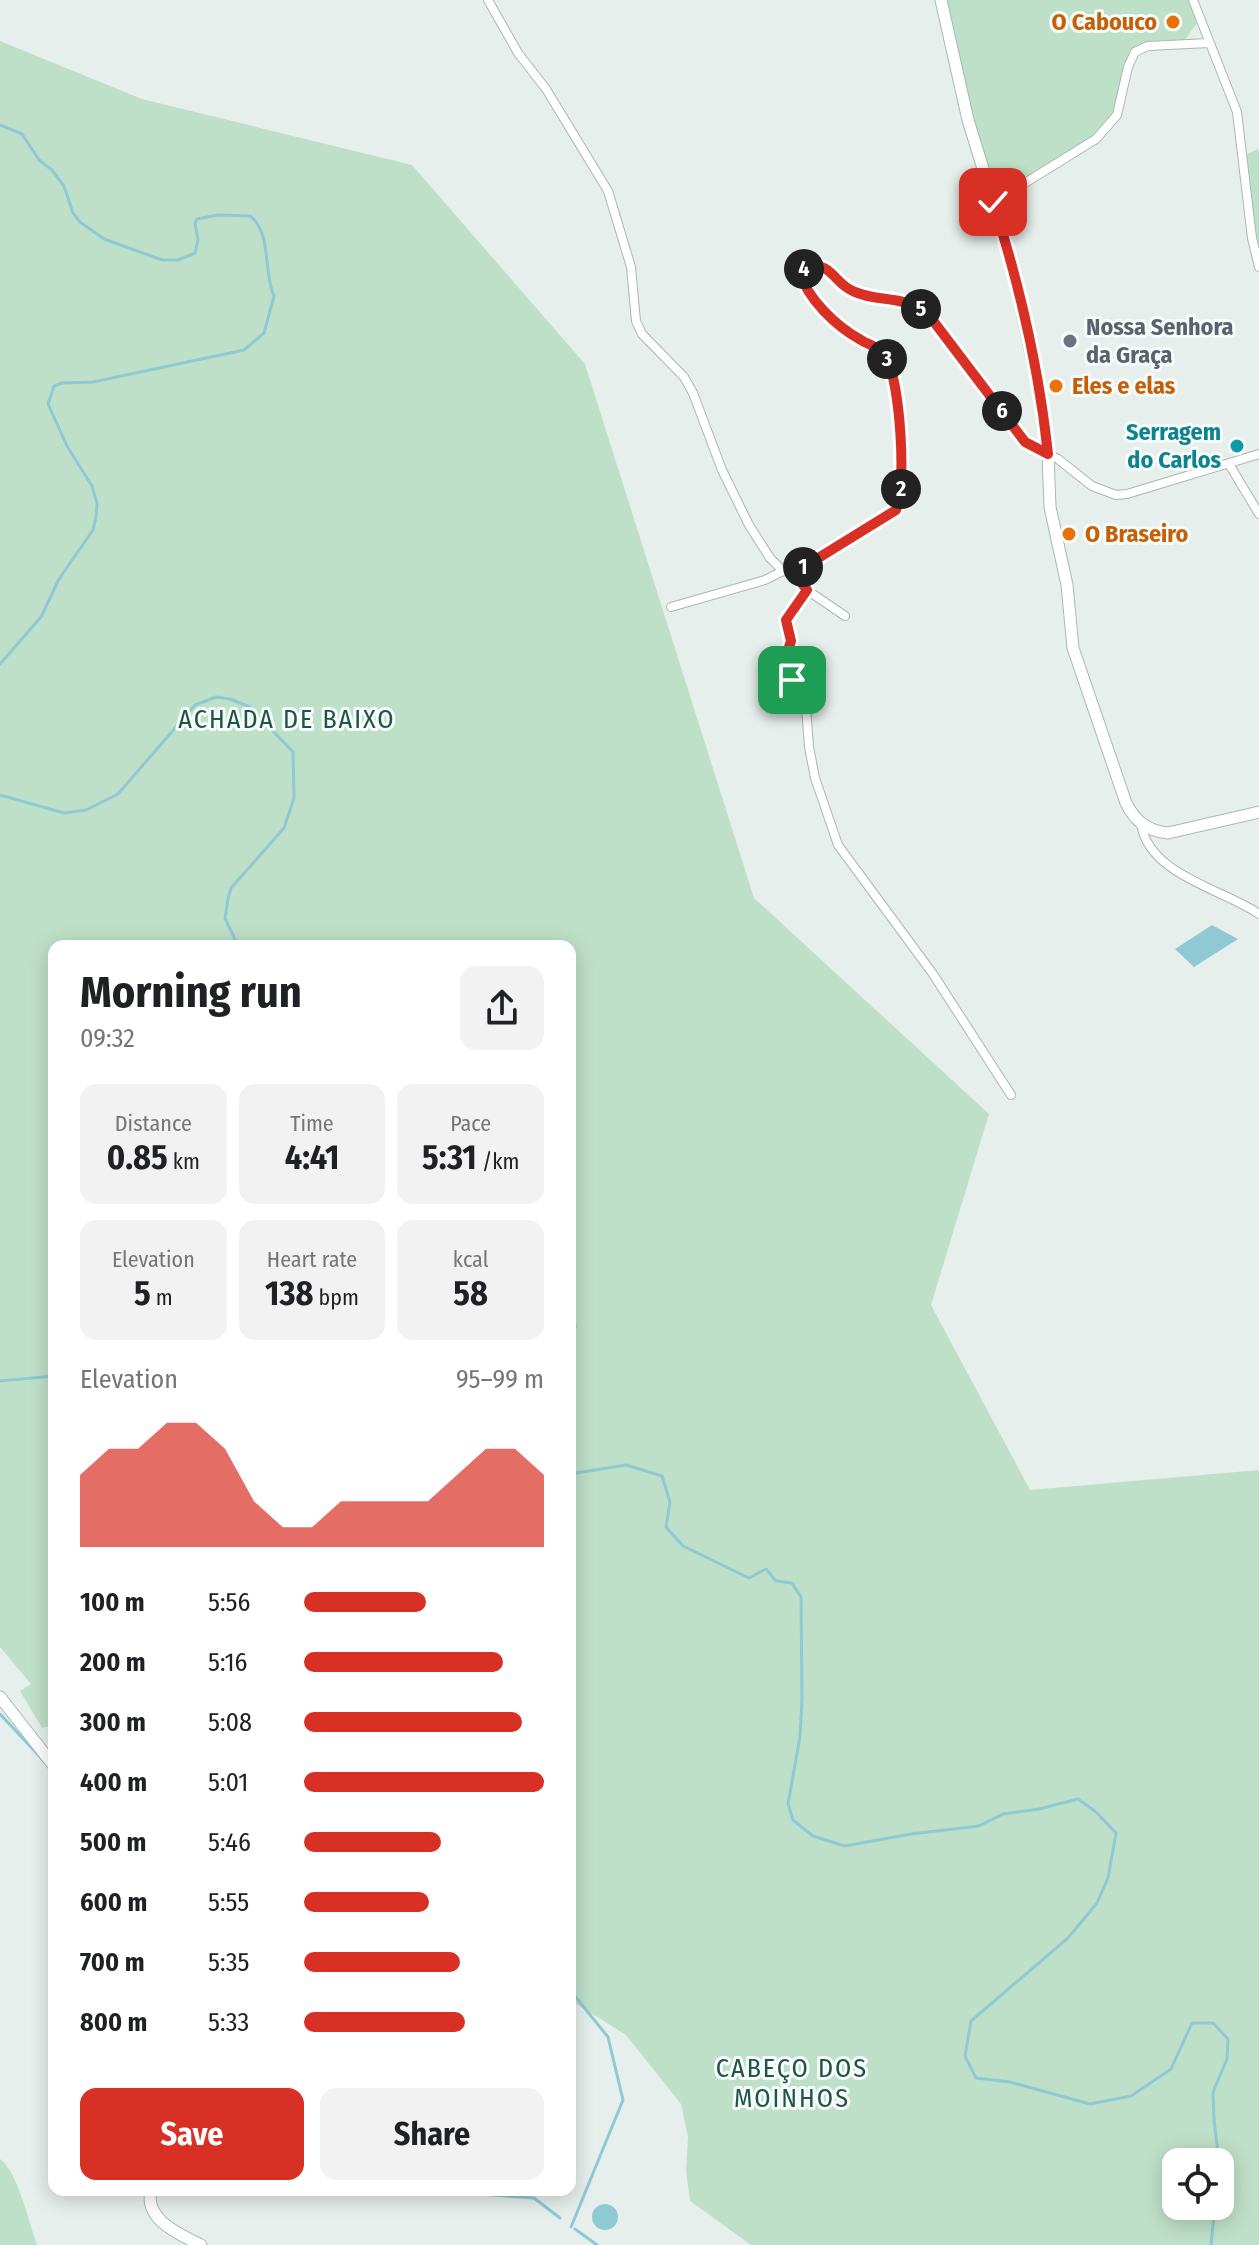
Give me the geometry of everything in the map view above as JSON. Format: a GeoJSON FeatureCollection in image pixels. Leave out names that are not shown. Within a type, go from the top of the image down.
{"type":"FeatureCollection","features":[{"type":"Feature","properties":{"kind":"main road"},"geometry":{"type":"LineString","coordinates":[[941,0],[968,120],[1010,256],[1044,420],[1050,507],[1067,585],[1073,648],[1126,803],[1141,824],[1168,833],[1259,812]]}},
{"type":"Feature","properties":{"kind":"main road"},"geometry":{"type":"LineString","coordinates":[[0,1697],[48,1758]]}},
{"type":"Feature","properties":{"kind":"main road"},"geometry":{"type":"LineString","coordinates":[[151,2196],[151,2205],[158,2219],[201,2245]]}},
{"type":"Feature","properties":{"kind":"street"},"geometry":{"type":"LineString","coordinates":[[488,0],[518,53],[571,128],[608,191],[631,267],[636,321],[642,334],[684,377],[735,498],[770,558],[783,571],[794,573],[896,510],[902,485],[900,434],[887,357],[836,323],[808,290],[800,272],[807,265],[830,270],[846,288],[857,294],[913,303],[928,314],[1025,442],[1058,459],[1092,486],[1116,495],[1259,454]]}},
{"type":"Feature","properties":{"kind":"street"},"geometry":{"type":"LineString","coordinates":[[1193,0],[1237,112],[1252,238],[1259,267]]}},
{"type":"Feature","properties":{"kind":"street"},"geometry":{"type":"LineString","coordinates":[[990,192],[1025,183],[1096,139],[1117,115],[1128,67],[1135,52],[1148,46],[1209,43]]}},
{"type":"Feature","properties":{"kind":"street"},"geometry":{"type":"LineString","coordinates":[[1229,464],[1259,514]]}},
{"type":"Feature","properties":{"kind":"street"},"geometry":{"type":"LineString","coordinates":[[671,607],[765,580],[783,571]]}},
{"type":"Feature","properties":{"kind":"street"},"geometry":{"type":"LineString","coordinates":[[794,573],[807,590],[845,616]]}},
{"type":"Feature","properties":{"kind":"street"},"geometry":{"type":"LineString","coordinates":[[807,590],[786,620],[791,638],[786,656],[787,666],[806,706],[815,778],[838,845],[933,974],[1011,1095]]}},
{"type":"Feature","properties":{"kind":"street"},"geometry":{"type":"LineString","coordinates":[[1141,824],[1150,846],[1183,876],[1259,914]]}},
{"type":"Feature","properties":{"kind":"green space"},"geometry":{"type":"Polygon","coordinates":[[[945,0],[1193,0],[1198,22],[1184,41],[1160,40],[1156,46],[1135,53],[1112,123],[1025,183],[990,192],[945,0]]]}},
{"type":"Feature","properties":{"kind":"green space"},"geometry":{"type":"Polygon","coordinates":[[[0,41],[142,99],[412,165],[585,364],[754,898],[989,1114],[931,1305],[1030,1490],[1259,1470],[1259,2245],[751,2245],[690,2201],[686,2171],[688,2137],[681,2104],[626,2035],[576,2004],[576,940],[48,940],[48,1726],[42,1728],[20,1691],[31,1684],[0,1647],[0,41]]]}},
{"type":"Feature","properties":{"kind":"green space"},"geometry":{"type":"Polygon","coordinates":[[[1259,149],[1259,261],[1244,155],[1259,149]]]}},
{"type":"Feature","properties":{"kind":"green space"},"geometry":{"type":"Polygon","coordinates":[[[0,2159],[18,2186],[37,2245],[0,2245],[0,2159]]]}},
{"type":"Feature","properties":{"kind":"water"},"geometry":{"type":"Polygon","coordinates":[[[1212,925],[1238,939],[1194,967],[1175,949],[1212,925]]]}},
{"type":"Feature","properties":{"kind":"water"},"geometry":{"type":"Polygon","coordinates":[[[605,2204],[614,2208],[618,2217],[614,2226],[605,2230],[596,2226],[592,2217],[596,2208],[605,2204]]]}},
{"type":"Feature","properties":{"kind":"waterway"},"geometry":{"type":"LineString","coordinates":[[0,125],[22,134],[39,160],[52,170],[64,186],[73,213],[80,222],[104,239],[162,260],[178,260],[195,253],[197,219],[218,215],[250,216],[261,232],[274,296],[264,333],[244,350],[93,382],[54,386],[48,404],[67,446],[92,486],[97,503],[96,517],[93,530],[59,579],[41,617],[0,664]]}},
{"type":"Feature","properties":{"kind":"waterway"},"geometry":{"type":"LineString","coordinates":[[0,795],[64,813],[86,810],[118,794],[195,705],[216,697],[250,707],[293,752],[294,798],[284,828],[231,888],[225,918],[235,940]]}},
{"type":"Feature","properties":{"kind":"waterway"},"geometry":{"type":"LineString","coordinates":[[0,1381],[48,1377]]}},
{"type":"Feature","properties":{"kind":"waterway"},"geometry":{"type":"LineString","coordinates":[[576,1473],[626,1465],[662,1476],[670,1502],[666,1527],[683,1546],[749,1578],[766,1569],[776,1581],[792,1583],[801,1597],[802,1699],[800,1737],[788,1804],[793,1820],[813,1836],[845,1846],[979,1826],[1003,1814],[1078,1799],[1116,1833],[1108,1878],[1097,1903],[1068,1938],[971,2021],[965,2056],[976,2078],[1010,2082],[1090,2104],[1131,2096],[1171,2069],[1192,2023],[1213,2023],[1228,2039],[1227,2059],[1213,2092],[1217,2148]]}},
{"type":"Feature","properties":{"kind":"waterway"},"geometry":{"type":"LineString","coordinates":[[0,1714],[44,1761]]}},
{"type":"Feature","properties":{"kind":"waterway"},"geometry":{"type":"LineString","coordinates":[[571,2227],[623,2100],[608,2037],[576,1997]]}},
{"type":"Feature","properties":{"kind":"waterway"},"geometry":{"type":"LineString","coordinates":[[506,2196],[534,2198],[560,2218]]}},
{"type":"Feature","properties":{"kind":"waterway"},"geometry":{"type":"LineString","coordinates":[[1211,2245],[1214,2220]]}},
{"type":"Feature","properties":{"kind":"waterway"},"geometry":{"type":"LineString","coordinates":[[575,2229],[597,2245]]}},
{"type":"Feature","properties":{"kind":"place","name":"O Cabouco"},"geometry":{"type":"Point","coordinates":[1173,22]}},
{"type":"Feature","properties":{"kind":"place","name":"Nossa Senhora da Graça"},"geometry":{"type":"Point","coordinates":[1070,341]}},
{"type":"Feature","properties":{"kind":"place","name":"Eles e elas"},"geometry":{"type":"Point","coordinates":[1056,386]}},
{"type":"Feature","properties":{"kind":"place","name":"Serragem do Carlos"},"geometry":{"type":"Point","coordinates":[1237,446]}},
{"type":"Feature","properties":{"kind":"place","name":"O Braseiro"},"geometry":{"type":"Point","coordinates":[1069,534]}},
{"type":"Feature","properties":{"kind":"district","name":"ACHADA DE BAIXO"},"geometry":{"type":"Point","coordinates":[287,719]}},
{"type":"Feature","properties":{"kind":"district","name":"CABEÇO DOS MOINHOS"},"geometry":{"type":"Point","coordinates":[792,2083]}},
{"type":"Feature","properties":{"kind":"route"},"geometry":{"type":"LineString","coordinates":[[792,680],[787,666],[786,656],[791,638],[786,620],[807,590],[794,573],[896,510],[902,485],[900,434],[887,357],[836,323],[808,290],[800,272],[807,265],[818,265],[830,270],[846,288],[857,294],[913,303],[928,314],[1025,442],[1048,454],[1044,420],[1010,256],[993,202]]}}]}
